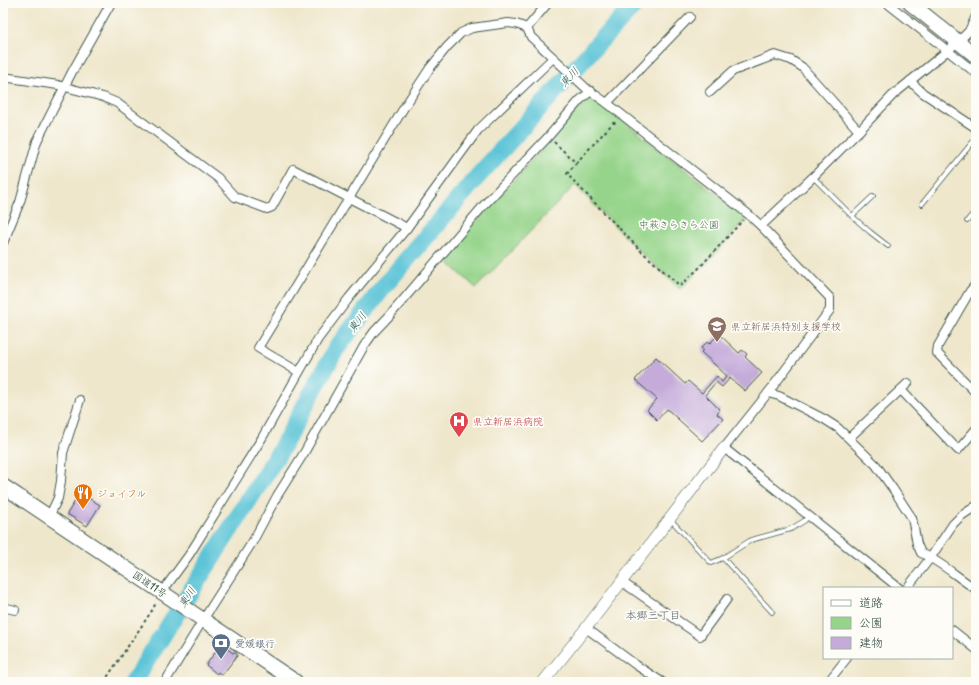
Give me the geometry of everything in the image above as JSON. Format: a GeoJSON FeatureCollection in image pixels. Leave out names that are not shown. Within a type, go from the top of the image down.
{"type":"FeatureCollection","features":[{"type":"Feature","properties":{"kind":"highway"},"geometry":{"type":"LineString","coordinates":[[910,3],[953,46],[976,56]]}},
{"type":"Feature","properties":{"kind":"highway","name":"国道11号"},"geometry":{"type":"LineString","coordinates":[[3,486],[296,682]]}},
{"type":"Feature","properties":{"kind":"street"},"geometry":{"type":"LineString","coordinates":[[3,243],[20,202],[37,141],[72,72],[100,25],[111,3]]}},
{"type":"Feature","properties":{"kind":"street"},"geometry":{"type":"LineString","coordinates":[[527,28],[548,3]]}},
{"type":"Feature","properties":{"kind":"street"},"geometry":{"type":"LineString","coordinates":[[887,3],[953,46],[976,73]]}},
{"type":"Feature","properties":{"kind":"street"},"geometry":{"type":"LineString","coordinates":[[761,226],[813,177],[893,95],[953,46],[969,30],[976,16]]}},
{"type":"Feature","properties":{"kind":"street"},"geometry":{"type":"LineString","coordinates":[[607,103],[690,17]]}},
{"type":"Feature","properties":{"kind":"street"},"geometry":{"type":"LineString","coordinates":[[299,372],[258,348],[430,68],[461,33],[472,28],[508,23],[527,28],[531,37],[589,90],[748,214],[830,298],[830,310],[768,393],[543,682]]}},
{"type":"Feature","properties":{"kind":"street"},"geometry":{"type":"LineString","coordinates":[[710,92],[733,71],[775,55],[792,60],[802,67],[859,131]]}},
{"type":"Feature","properties":{"kind":"street"},"geometry":{"type":"LineString","coordinates":[[165,594],[262,438],[318,340],[349,298],[407,228],[478,130],[556,60]]}},
{"type":"Feature","properties":{"kind":"street"},"geometry":{"type":"LineString","coordinates":[[3,77],[65,87],[103,96],[117,103],[218,178],[235,197],[267,209],[272,207],[292,169],[407,228]]}},
{"type":"Feature","properties":{"kind":"street"},"geometry":{"type":"LineString","coordinates":[[910,81],[976,128]]}},
{"type":"Feature","properties":{"kind":"street"},"geometry":{"type":"LineString","coordinates":[[165,682],[199,617],[253,542],[281,490],[364,346],[374,332],[484,205],[548,137],[589,90]]}},
{"type":"Feature","properties":{"kind":"street"},"geometry":{"type":"LineString","coordinates":[[976,284],[970,291],[938,346],[937,353],[976,393]]}},
{"type":"Feature","properties":{"kind":"street"},"geometry":{"type":"LineString","coordinates":[[849,438],[908,383]]}},
{"type":"Feature","properties":{"kind":"street"},"geometry":{"type":"LineString","coordinates":[[901,390],[958,450],[976,429]]}},
{"type":"Feature","properties":{"kind":"street"},"geometry":{"type":"LineString","coordinates":[[768,393],[779,396],[824,418],[849,438],[876,465],[912,518],[917,544],[921,553],[931,557],[976,589]]}},
{"type":"Feature","properties":{"kind":"street"},"geometry":{"type":"LineString","coordinates":[[49,517],[58,498],[63,453],[80,400]]}},
{"type":"Feature","properties":{"kind":"street"},"geometry":{"type":"LineString","coordinates":[[724,448],[898,587]]}},
{"type":"Feature","properties":{"kind":"street"},"geometry":{"type":"LineString","coordinates":[[908,587],[931,557],[953,524],[961,516],[976,506]]}},
{"type":"Feature","properties":{"kind":"street"},"geometry":{"type":"LineString","coordinates":[[622,582],[700,636],[727,599]]}},
{"type":"Feature","properties":{"kind":"street"},"geometry":{"type":"LineString","coordinates":[[3,607],[16,610]]}},
{"type":"Feature","properties":{"kind":"street"},"geometry":{"type":"LineString","coordinates":[[586,628],[636,665],[662,682]]}},
{"type":"Feature","properties":{"kind":"street"},"geometry":{"type":"LineString","coordinates":[[953,631],[976,649]]}},
{"type":"Feature","properties":{"kind":"street"},"geometry":{"type":"LineString","coordinates":[[828,682],[846,659]]}},
{"type":"Feature","properties":{"kind":"lane"},"geometry":{"type":"LineString","coordinates":[[922,204],[976,138]]}},
{"type":"Feature","properties":{"kind":"lane"},"geometry":{"type":"LineString","coordinates":[[813,177],[852,216],[888,246]]}},
{"type":"Feature","properties":{"kind":"lane"},"geometry":{"type":"LineString","coordinates":[[852,216],[873,196]]}},
{"type":"Feature","properties":{"kind":"lane"},"geometry":{"type":"LineString","coordinates":[[967,221],[976,210]]}},
{"type":"Feature","properties":{"kind":"lane"},"geometry":{"type":"LineString","coordinates":[[670,518],[711,563],[723,558],[751,540],[791,529],[809,516]]}},
{"type":"Feature","properties":{"kind":"lane"},"geometry":{"type":"LineString","coordinates":[[723,558],[772,612]]}},
{"type":"Feature","properties":{"kind":"path"},"geometry":{"type":"LineString","coordinates":[[618,124],[613,123],[567,174],[640,250],[680,286],[699,268],[743,220],[739,216]]}},
{"type":"Feature","properties":{"kind":"path"},"geometry":{"type":"LineString","coordinates":[[548,137],[576,163]]}},
{"type":"Feature","properties":{"kind":"path"},"geometry":{"type":"LineString","coordinates":[[104,682],[151,612],[165,594]]}},
{"type":"Feature","properties":{"kind":"green space","name":"中萩きらきら公園"},"geometry":{"type":"Polygon","coordinates":[[[593,97],[747,218],[703,267],[680,289],[640,252],[575,185],[476,288],[444,259],[552,138],[589,98],[593,97]]]}},
{"type":"Feature","properties":{"kind":"building"},"geometry":{"type":"Polygon","coordinates":[[[719,334],[739,353],[742,350],[747,354],[745,357],[762,373],[745,391],[730,378],[722,387],[716,382],[705,395],[720,410],[717,414],[723,419],[702,441],[667,409],[657,420],[647,410],[657,399],[635,380],[656,357],[685,384],[688,381],[702,393],[717,376],[722,382],[727,376],[701,352],[703,350],[701,348],[707,342],[709,344],[719,334]]]}},
{"type":"Feature","properties":{"kind":"building","name":"ジョイフル"},"geometry":{"type":"Polygon","coordinates":[[[80,493],[100,505],[87,526],[67,514],[80,493]]]}},
{"type":"Feature","properties":{"kind":"building","name":"愛媛銀行"},"geometry":{"type":"Polygon","coordinates":[[[221,644],[233,653],[235,652],[237,654],[222,675],[218,672],[217,674],[206,665],[221,644]]]}},
{"type":"Feature","properties":{"kind":"waterway","name":"東川"},"geometry":{"type":"LineString","coordinates":[[133,682],[280,451],[336,349],[385,285],[479,175],[601,40],[637,3]]}},
{"type":"Feature","properties":{"kind":"place","name":"県立新居浜特別支援学校"},"geometry":{"type":"Point","coordinates":[717,343]}},
{"type":"Feature","properties":{"kind":"place","name":"県立新居浜病院"},"geometry":{"type":"Point","coordinates":[459,438]}},
{"type":"Feature","properties":{"kind":"place","name":"ジョイフル"},"geometry":{"type":"Point","coordinates":[83,510]}},
{"type":"Feature","properties":{"kind":"place","name":"愛媛銀行"},"geometry":{"type":"Point","coordinates":[221,660]}},
{"type":"Feature","properties":{"kind":"district","name":"本郷三丁目"},"geometry":{"type":"Point","coordinates":[653,615]}}]}
